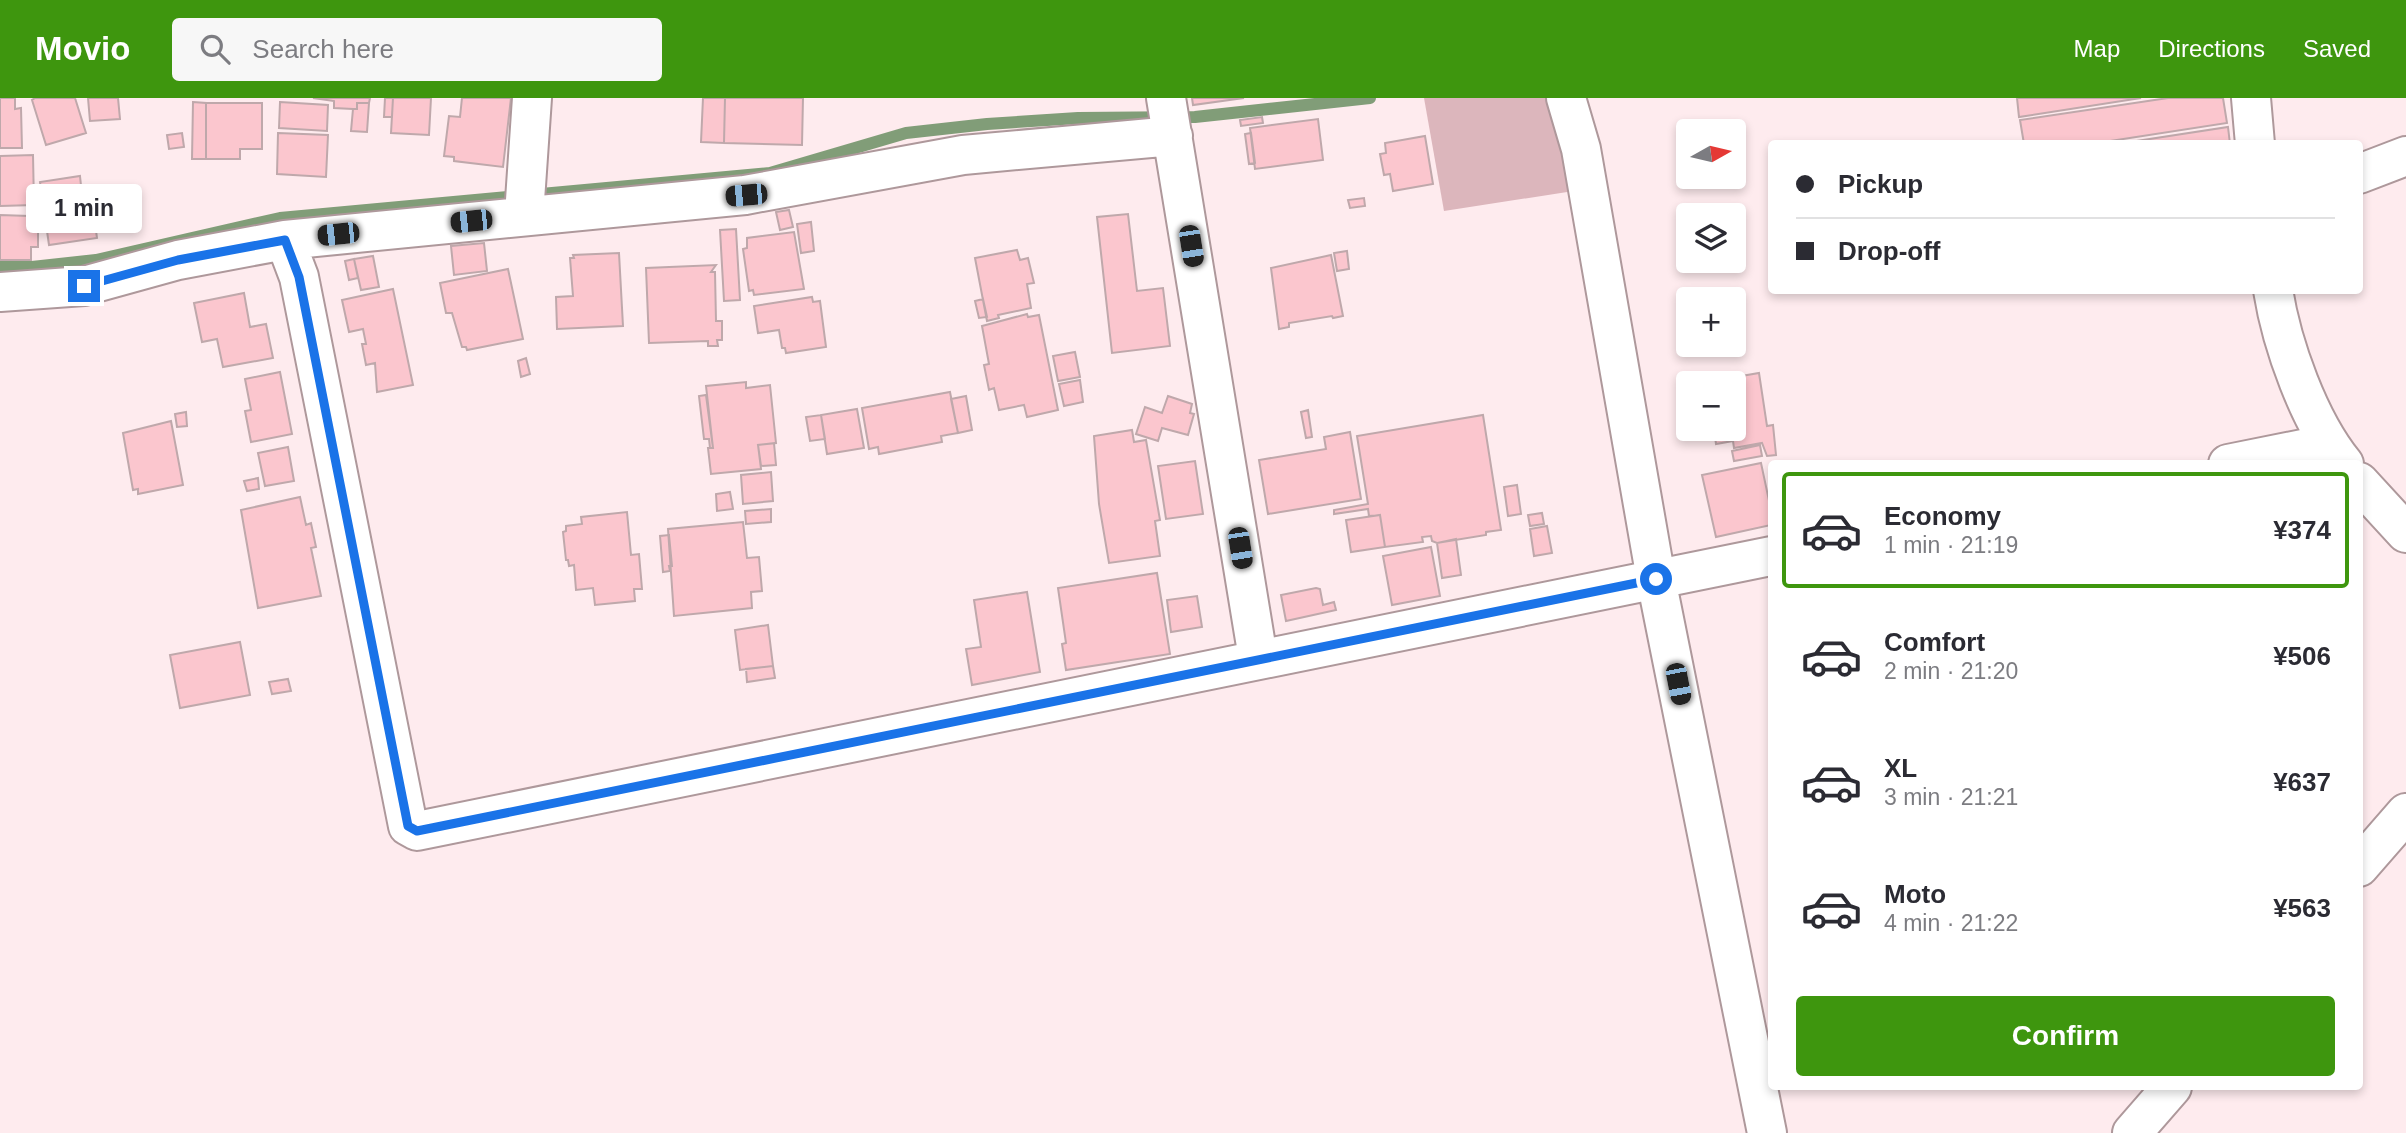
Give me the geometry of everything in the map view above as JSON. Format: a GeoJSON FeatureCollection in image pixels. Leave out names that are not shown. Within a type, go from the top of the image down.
{"type":"FeatureCollection","features":[{"type":"Feature","properties":{"kind":"street"},"geometry":{"type":"LineString","coordinates":[[524,215],[532,98]]}},
{"type":"Feature","properties":{"kind":"street"},"geometry":{"type":"LineString","coordinates":[[1166,98],[1258,658]]}},
{"type":"Feature","properties":{"kind":"street"},"geometry":{"type":"LineString","coordinates":[[1566,98],[1581,149],[1656,579],[1767,1133]]}},
{"type":"Feature","properties":{"kind":"street"},"geometry":{"type":"LineString","coordinates":[[2251,98],[2255,140]]}},
{"type":"Feature","properties":{"kind":"street"},"geometry":{"type":"LineString","coordinates":[[0,292],[84,286],[178,260],[285,240],[746,195],[963,155],[1173,136]]}},
{"type":"Feature","properties":{"kind":"street"},"geometry":{"type":"LineString","coordinates":[[2363,172],[2406,156]]}},
{"type":"Feature","properties":{"kind":"street"},"geometry":{"type":"LineString","coordinates":[[285,240],[299,277],[408,826],[417,831],[1258,658],[1768,557]]}},
{"type":"Feature","properties":{"kind":"street"},"geometry":{"type":"LineString","coordinates":[[2271,460],[2336,454],[2300,386],[2274,294]]}},
{"type":"Feature","properties":{"kind":"street"},"geometry":{"type":"LineString","coordinates":[[2363,486],[2406,533]]}},
{"type":"Feature","properties":{"kind":"street"},"geometry":{"type":"LineString","coordinates":[[2363,862],[2406,813]]}},
{"type":"Feature","properties":{"kind":"street"},"geometry":{"type":"LineString","coordinates":[[2132,1133],[2169,1090]]}},
{"type":"Feature","properties":{"kind":"shaded area"},"geometry":{"type":"Polygon","coordinates":[[[1424,98],[1557,98],[1580,190],[1444,211],[1424,98]]]}},
{"type":"Feature","properties":{"kind":"building"},"geometry":{"type":"Polygon","coordinates":[[[0,98],[15,98],[15,109],[21,108],[22,148],[0,148],[0,98]]]}},
{"type":"Feature","properties":{"kind":"building"},"geometry":{"type":"Polygon","coordinates":[[[75,98],[86,133],[46,145],[32,100],[75,98]]]}},
{"type":"Feature","properties":{"kind":"building"},"geometry":{"type":"Polygon","coordinates":[[[88,98],[118,98],[120,119],[90,121],[88,98]]]}},
{"type":"Feature","properties":{"kind":"building"},"geometry":{"type":"Polygon","coordinates":[[[313,98],[370,98],[369,103],[357,103],[357,109],[353,109],[334,108],[334,101],[313,98]]]}},
{"type":"Feature","properties":{"kind":"building"},"geometry":{"type":"Polygon","coordinates":[[[385,98],[393,98],[392,117],[384,117],[385,98]]]}},
{"type":"Feature","properties":{"kind":"building"},"geometry":{"type":"Polygon","coordinates":[[[393,98],[431,98],[429,135],[391,133],[393,98]]]}},
{"type":"Feature","properties":{"kind":"building"},"geometry":{"type":"Polygon","coordinates":[[[462,98],[511,98],[503,167],[454,161],[454,157],[444,156],[449,116],[460,117],[462,98]]]}},
{"type":"Feature","properties":{"kind":"building"},"geometry":{"type":"Polygon","coordinates":[[[703,98],[725,98],[724,143],[701,142],[703,98]]]}},
{"type":"Feature","properties":{"kind":"building"},"geometry":{"type":"Polygon","coordinates":[[[725,98],[803,98],[802,145],[724,143],[725,98]]]}},
{"type":"Feature","properties":{"kind":"building"},"geometry":{"type":"Polygon","coordinates":[[[1192,98],[1244,98],[1193,105],[1192,98]]]}},
{"type":"Feature","properties":{"kind":"building"},"geometry":{"type":"Polygon","coordinates":[[[2017,98],[2141,98],[2019,117],[2017,98]]]}},
{"type":"Feature","properties":{"kind":"building"},"geometry":{"type":"Polygon","coordinates":[[[2168,98],[2223,98],[2227,123],[2117,140],[2023,140],[2020,120],[2168,98]]]}},
{"type":"Feature","properties":{"kind":"building"},"geometry":{"type":"Polygon","coordinates":[[[193,102],[206,103],[206,159],[192,159],[193,102]]]}},
{"type":"Feature","properties":{"kind":"building"},"geometry":{"type":"Polygon","coordinates":[[[280,102],[328,105],[327,131],[279,128],[280,102]]]}},
{"type":"Feature","properties":{"kind":"building"},"geometry":{"type":"Polygon","coordinates":[[[206,103],[262,103],[262,149],[240,149],[240,159],[206,159],[206,103]]]}},
{"type":"Feature","properties":{"kind":"building"},"geometry":{"type":"Polygon","coordinates":[[[357,103],[369,103],[367,132],[351,131],[353,109],[357,109],[357,103]]]}},
{"type":"Feature","properties":{"kind":"building"},"geometry":{"type":"Polygon","coordinates":[[[1262,117],[1263,123],[1241,126],[1240,120],[1262,117]]]}},
{"type":"Feature","properties":{"kind":"building"},"geometry":{"type":"Polygon","coordinates":[[[1318,119],[1323,160],[1255,169],[1250,128],[1318,119]]]}},
{"type":"Feature","properties":{"kind":"building"},"geometry":{"type":"Polygon","coordinates":[[[2228,127],[2230,140],[2143,140],[2228,127]]]}},
{"type":"Feature","properties":{"kind":"building"},"geometry":{"type":"Polygon","coordinates":[[[182,133],[184,147],[169,149],[167,135],[182,133]]]}},
{"type":"Feature","properties":{"kind":"building"},"geometry":{"type":"Polygon","coordinates":[[[278,133],[328,135],[326,177],[277,174],[278,133]]]}},
{"type":"Feature","properties":{"kind":"building"},"geometry":{"type":"Polygon","coordinates":[[[1251,133],[1255,163],[1249,164],[1245,134],[1251,133]]]}},
{"type":"Feature","properties":{"kind":"building"},"geometry":{"type":"Polygon","coordinates":[[[1425,136],[1433,184],[1393,191],[1390,174],[1384,175],[1380,154],[1386,153],[1385,143],[1425,136]]]}},
{"type":"Feature","properties":{"kind":"building"},"geometry":{"type":"Polygon","coordinates":[[[33,155],[34,205],[0,206],[0,156],[33,155]]]}},
{"type":"Feature","properties":{"kind":"building"},"geometry":{"type":"Polygon","coordinates":[[[80,176],[82,195],[91,194],[97,238],[49,245],[40,182],[80,176]]]}},
{"type":"Feature","properties":{"kind":"building"},"geometry":{"type":"Polygon","coordinates":[[[1364,198],[1365,206],[1350,208],[1348,200],[1364,198]]]}},
{"type":"Feature","properties":{"kind":"building"},"geometry":{"type":"Polygon","coordinates":[[[789,210],[793,227],[780,230],[776,212],[789,210]]]}},
{"type":"Feature","properties":{"kind":"building"},"geometry":{"type":"Polygon","coordinates":[[[1128,214],[1137,291],[1163,288],[1170,346],[1112,353],[1097,217],[1128,214]]]}},
{"type":"Feature","properties":{"kind":"building"},"geometry":{"type":"Polygon","coordinates":[[[0,215],[29,216],[29,221],[38,221],[38,247],[31,247],[31,260],[0,260],[0,215]]]}},
{"type":"Feature","properties":{"kind":"building"},"geometry":{"type":"Polygon","coordinates":[[[811,222],[814,251],[801,253],[797,224],[811,222]]]}},
{"type":"Feature","properties":{"kind":"building"},"geometry":{"type":"Polygon","coordinates":[[[736,229],[740,300],[724,301],[720,230],[736,229]]]}},
{"type":"Feature","properties":{"kind":"building"},"geometry":{"type":"Polygon","coordinates":[[[794,232],[804,289],[754,295],[753,290],[749,291],[743,249],[747,248],[747,238],[794,232]]]}},
{"type":"Feature","properties":{"kind":"building"},"geometry":{"type":"Polygon","coordinates":[[[484,243],[487,271],[454,275],[451,246],[484,243]]]}},
{"type":"Feature","properties":{"kind":"building"},"geometry":{"type":"Polygon","coordinates":[[[1017,250],[1020,260],[1028,258],[1034,283],[1027,284],[1031,308],[998,315],[999,318],[987,321],[975,258],[1017,250]]]}},
{"type":"Feature","properties":{"kind":"building"},"geometry":{"type":"Polygon","coordinates":[[[1347,251],[1349,269],[1337,271],[1334,253],[1347,251]]]}},
{"type":"Feature","properties":{"kind":"building"},"geometry":{"type":"Polygon","coordinates":[[[619,253],[623,326],[557,329],[556,297],[573,296],[570,258],[574,258],[573,255],[619,253]]]}},
{"type":"Feature","properties":{"kind":"building"},"geometry":{"type":"Polygon","coordinates":[[[1331,255],[1343,316],[1289,323],[1289,327],[1279,329],[1271,268],[1331,255]]]}},
{"type":"Feature","properties":{"kind":"building"},"geometry":{"type":"Polygon","coordinates":[[[373,256],[379,287],[361,290],[354,259],[373,256]]]}},
{"type":"Feature","properties":{"kind":"building"},"geometry":{"type":"Polygon","coordinates":[[[354,259],[358,278],[349,280],[345,261],[354,259]]]}},
{"type":"Feature","properties":{"kind":"building"},"geometry":{"type":"Polygon","coordinates":[[[716,265],[711,272],[715,272],[716,321],[722,321],[722,340],[717,340],[718,346],[708,346],[708,341],[649,343],[646,268],[716,265]]]}},
{"type":"Feature","properties":{"kind":"building"},"geometry":{"type":"Polygon","coordinates":[[[508,269],[523,339],[467,350],[462,347],[452,313],[446,313],[440,283],[508,269]]]}},
{"type":"Feature","properties":{"kind":"building"},"geometry":{"type":"Polygon","coordinates":[[[393,289],[413,385],[377,392],[375,363],[366,365],[362,344],[366,344],[363,329],[349,332],[342,300],[393,289]]]}},
{"type":"Feature","properties":{"kind":"building"},"geometry":{"type":"Polygon","coordinates":[[[244,293],[250,327],[266,324],[273,358],[223,367],[217,339],[202,342],[194,303],[244,293]]]}},
{"type":"Feature","properties":{"kind":"building"},"geometry":{"type":"Polygon","coordinates":[[[812,297],[813,302],[820,301],[826,347],[786,353],[785,348],[782,348],[779,330],[758,333],[754,306],[812,297]]]}},
{"type":"Feature","properties":{"kind":"building"},"geometry":{"type":"Polygon","coordinates":[[[983,299],[987,317],[979,318],[975,301],[983,299]]]}},
{"type":"Feature","properties":{"kind":"building"},"geometry":{"type":"Polygon","coordinates":[[[1027,314],[1028,317],[1039,315],[1058,410],[1027,417],[1024,405],[999,410],[994,388],[989,390],[984,365],[989,364],[982,326],[1027,314]]]}},
{"type":"Feature","properties":{"kind":"building"},"geometry":{"type":"Polygon","coordinates":[[[1075,352],[1080,377],[1058,381],[1053,356],[1075,352]]]}},
{"type":"Feature","properties":{"kind":"building"},"geometry":{"type":"Polygon","coordinates":[[[526,358],[530,374],[521,377],[518,361],[526,358]]]}},
{"type":"Feature","properties":{"kind":"building"},"geometry":{"type":"Polygon","coordinates":[[[280,372],[292,434],[251,442],[245,411],[251,410],[245,379],[280,372]]]}},
{"type":"Feature","properties":{"kind":"building"},"geometry":{"type":"Polygon","coordinates":[[[1759,373],[1767,426],[1773,425],[1776,455],[1767,456],[1762,443],[1734,448],[1733,441],[1746,441],[1746,375],[1759,373]]]}},
{"type":"Feature","properties":{"kind":"building"},"geometry":{"type":"Polygon","coordinates":[[[1080,380],[1083,402],[1064,406],[1059,384],[1080,380]]]}},
{"type":"Feature","properties":{"kind":"building"},"geometry":{"type":"Polygon","coordinates":[[[746,382],[746,388],[770,385],[776,443],[758,445],[761,469],[711,474],[708,448],[713,448],[706,386],[746,382]]]}},
{"type":"Feature","properties":{"kind":"building"},"geometry":{"type":"Polygon","coordinates":[[[950,392],[958,433],[941,436],[942,442],[879,454],[878,447],[869,449],[862,408],[950,392]]]}},
{"type":"Feature","properties":{"kind":"building"},"geometry":{"type":"Polygon","coordinates":[[[706,395],[713,448],[710,448],[709,439],[704,439],[699,396],[706,395]]]}},
{"type":"Feature","properties":{"kind":"building"},"geometry":{"type":"Polygon","coordinates":[[[966,396],[972,430],[958,433],[951,399],[966,396]]]}},
{"type":"Feature","properties":{"kind":"building"},"geometry":{"type":"Polygon","coordinates":[[[1168,396],[1192,404],[1190,413],[1194,414],[1188,435],[1162,428],[1158,441],[1136,434],[1145,407],[1162,413],[1168,396]]]}},
{"type":"Feature","properties":{"kind":"building"},"geometry":{"type":"Polygon","coordinates":[[[857,409],[864,448],[827,454],[821,415],[857,409]]]}},
{"type":"Feature","properties":{"kind":"building"},"geometry":{"type":"Polygon","coordinates":[[[1308,410],[1312,437],[1306,438],[1301,412],[1308,410]]]}},
{"type":"Feature","properties":{"kind":"building"},"geometry":{"type":"Polygon","coordinates":[[[186,412],[187,426],[177,427],[175,414],[186,412]]]}},
{"type":"Feature","properties":{"kind":"building"},"geometry":{"type":"Polygon","coordinates":[[[821,415],[825,439],[810,441],[806,417],[821,415]]]}},
{"type":"Feature","properties":{"kind":"building"},"geometry":{"type":"Polygon","coordinates":[[[1483,415],[1501,530],[1437,543],[1432,541],[1431,536],[1422,537],[1423,542],[1385,547],[1380,515],[1369,516],[1368,509],[1334,514],[1334,510],[1368,504],[1357,436],[1483,415]]]}},
{"type":"Feature","properties":{"kind":"building"},"geometry":{"type":"Polygon","coordinates":[[[171,421],[183,485],[138,494],[138,489],[133,490],[123,433],[171,421]]]}},
{"type":"Feature","properties":{"kind":"building"},"geometry":{"type":"Polygon","coordinates":[[[1132,430],[1134,442],[1146,440],[1160,520],[1155,521],[1160,556],[1109,563],[1099,504],[1094,436],[1132,430]]]}},
{"type":"Feature","properties":{"kind":"building"},"geometry":{"type":"Polygon","coordinates":[[[1350,432],[1361,499],[1268,514],[1259,460],[1326,449],[1324,437],[1350,432]]]}},
{"type":"Feature","properties":{"kind":"building"},"geometry":{"type":"Polygon","coordinates":[[[774,443],[776,465],[761,466],[758,445],[774,443]]]}},
{"type":"Feature","properties":{"kind":"building"},"geometry":{"type":"Polygon","coordinates":[[[1760,445],[1762,456],[1734,461],[1732,451],[1760,445]]]}},
{"type":"Feature","properties":{"kind":"building"},"geometry":{"type":"Polygon","coordinates":[[[288,447],[294,481],[265,486],[258,453],[288,447]]]}},
{"type":"Feature","properties":{"kind":"building"},"geometry":{"type":"Polygon","coordinates":[[[1195,461],[1203,514],[1166,519],[1158,466],[1195,461]]]}},
{"type":"Feature","properties":{"kind":"building"},"geometry":{"type":"Polygon","coordinates":[[[1761,463],[1768,496],[1768,526],[1716,537],[1702,475],[1761,463]]]}},
{"type":"Feature","properties":{"kind":"building"},"geometry":{"type":"Polygon","coordinates":[[[771,472],[773,501],[743,504],[741,475],[771,472]]]}},
{"type":"Feature","properties":{"kind":"building"},"geometry":{"type":"Polygon","coordinates":[[[258,478],[259,489],[247,491],[244,481],[258,478]]]}},
{"type":"Feature","properties":{"kind":"building"},"geometry":{"type":"Polygon","coordinates":[[[1517,485],[1521,514],[1508,516],[1504,487],[1517,485]]]}},
{"type":"Feature","properties":{"kind":"building"},"geometry":{"type":"Polygon","coordinates":[[[730,492],[733,509],[717,511],[716,494],[730,492]]]}},
{"type":"Feature","properties":{"kind":"building"},"geometry":{"type":"Polygon","coordinates":[[[300,497],[306,525],[311,523],[316,547],[311,548],[321,596],[258,608],[241,510],[300,497]]]}},
{"type":"Feature","properties":{"kind":"building"},"geometry":{"type":"Polygon","coordinates":[[[771,509],[771,522],[746,524],[745,511],[771,509]]]}},
{"type":"Feature","properties":{"kind":"building"},"geometry":{"type":"Polygon","coordinates":[[[627,512],[631,555],[639,554],[642,589],[634,589],[635,601],[595,605],[593,588],[576,590],[574,565],[569,566],[566,560],[563,532],[566,531],[566,526],[582,524],[581,517],[627,512]]]}},
{"type":"Feature","properties":{"kind":"building"},"geometry":{"type":"Polygon","coordinates":[[[1542,513],[1544,524],[1530,526],[1528,515],[1542,513]]]}},
{"type":"Feature","properties":{"kind":"building"},"geometry":{"type":"Polygon","coordinates":[[[1380,515],[1385,547],[1351,552],[1346,520],[1380,515]]]}},
{"type":"Feature","properties":{"kind":"building"},"geometry":{"type":"Polygon","coordinates":[[[743,522],[747,558],[759,557],[762,591],[751,592],[752,608],[674,616],[668,529],[743,522]]]}},
{"type":"Feature","properties":{"kind":"building"},"geometry":{"type":"Polygon","coordinates":[[[1547,526],[1552,553],[1534,556],[1530,529],[1547,526]]]}},
{"type":"Feature","properties":{"kind":"building"},"geometry":{"type":"Polygon","coordinates":[[[669,535],[672,566],[669,566],[670,571],[663,572],[660,536],[669,535]]]}},
{"type":"Feature","properties":{"kind":"building"},"geometry":{"type":"Polygon","coordinates":[[[1456,539],[1461,575],[1442,578],[1437,543],[1456,539]]]}},
{"type":"Feature","properties":{"kind":"building"},"geometry":{"type":"Polygon","coordinates":[[[1431,547],[1440,596],[1392,605],[1383,556],[1431,547]]]}},
{"type":"Feature","properties":{"kind":"building"},"geometry":{"type":"Polygon","coordinates":[[[1157,573],[1170,654],[1066,670],[1062,644],[1066,643],[1058,588],[1157,573]]]}},
{"type":"Feature","properties":{"kind":"building"},"geometry":{"type":"Polygon","coordinates":[[[1320,589],[1323,605],[1334,602],[1336,610],[1286,621],[1281,595],[1320,589]]]}},
{"type":"Feature","properties":{"kind":"building"},"geometry":{"type":"Polygon","coordinates":[[[1027,592],[1040,672],[972,685],[966,649],[981,647],[974,600],[1027,592]]]}},
{"type":"Feature","properties":{"kind":"building"},"geometry":{"type":"Polygon","coordinates":[[[1197,596],[1202,627],[1171,632],[1167,600],[1197,596]]]}},
{"type":"Feature","properties":{"kind":"building"},"geometry":{"type":"Polygon","coordinates":[[[768,625],[773,666],[740,670],[735,630],[768,625]]]}},
{"type":"Feature","properties":{"kind":"building"},"geometry":{"type":"Polygon","coordinates":[[[240,642],[250,695],[180,708],[170,655],[240,642]]]}},
{"type":"Feature","properties":{"kind":"building"},"geometry":{"type":"Polygon","coordinates":[[[773,666],[775,678],[747,682],[746,669],[773,666]]]}},
{"type":"Feature","properties":{"kind":"building"},"geometry":{"type":"Polygon","coordinates":[[[288,679],[291,691],[272,694],[269,682],[288,679]]]}},
{"type":"Feature","properties":{"kind":"waterway"},"geometry":{"type":"LineString","coordinates":[[0,267],[32,267],[96,260],[280,218],[770,173],[906,133],[1078,118],[1195,117],[1370,98]]}},
{"type":"Feature","properties":{"kind":"route"},"geometry":{"type":"LineString","coordinates":[[84,286],[178,260],[285,240],[299,277],[408,826],[417,831],[1656,579]]}}]}
